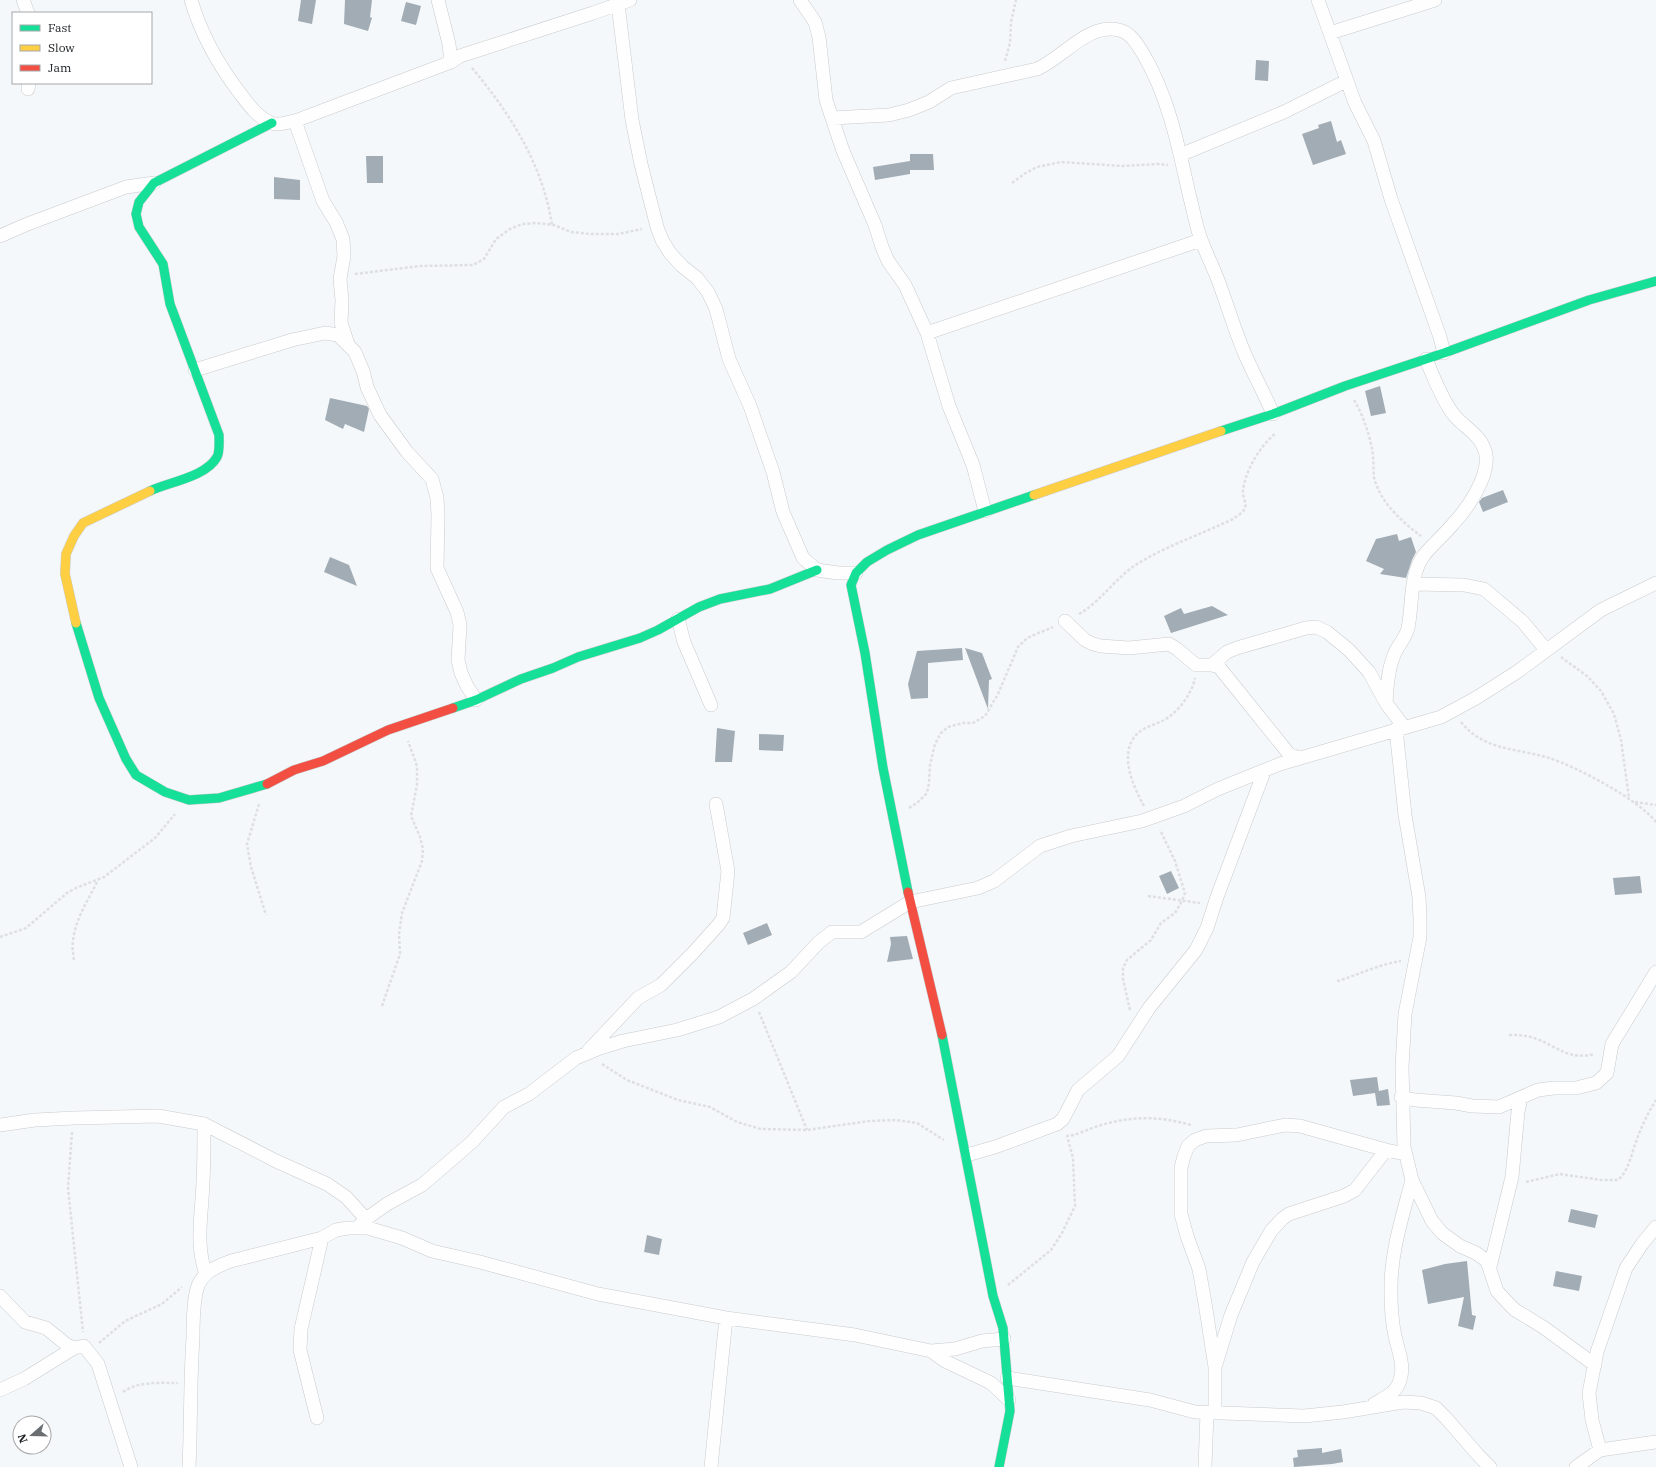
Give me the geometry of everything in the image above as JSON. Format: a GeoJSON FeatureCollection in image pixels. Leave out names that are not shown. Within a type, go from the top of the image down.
{"type":"FeatureCollection","features":[{"type":"Feature","properties":{"kind":"street"},"geometry":{"type":"LineString","coordinates":[[23,0],[28,12]]}},
{"type":"Feature","properties":{"kind":"street"},"geometry":{"type":"LineString","coordinates":[[191,0],[211,50],[224,72],[256,114],[272,123],[279,124],[295,121],[456,59],[624,2],[632,120],[640,164],[662,240],[670,253],[682,266],[697,278],[708,292],[716,309],[729,359],[750,406],[773,472],[783,512],[802,558],[817,570]]}},
{"type":"Feature","properties":{"kind":"street"},"geometry":{"type":"LineString","coordinates":[[438,0],[449,44],[456,59]]}},
{"type":"Feature","properties":{"kind":"street"},"geometry":{"type":"LineString","coordinates":[[800,0],[815,22],[819,38],[826,100],[850,169],[875,225],[888,261],[905,285],[927,333],[949,406],[973,465],[985,511]]}},
{"type":"Feature","properties":{"kind":"street"},"geometry":{"type":"LineString","coordinates":[[1318,0],[1346,81],[1374,141],[1391,199],[1440,337],[1444,353]]}},
{"type":"Feature","properties":{"kind":"street"},"geometry":{"type":"LineString","coordinates":[[1330,33],[1435,0]]}},
{"type":"Feature","properties":{"kind":"street"},"geometry":{"type":"LineString","coordinates":[[832,118],[889,115],[909,110],[929,102],[951,88],[1037,69],[1048,64],[1082,38],[1096,32],[1119,30],[1127,33],[1134,40],[1152,69],[1164,97],[1201,240],[1218,279],[1244,352],[1273,414]]}},
{"type":"Feature","properties":{"kind":"street"},"geometry":{"type":"LineString","coordinates":[[1181,161],[1346,81]]}},
{"type":"Feature","properties":{"kind":"street"},"geometry":{"type":"LineString","coordinates":[[295,121],[323,201],[336,222],[343,239],[344,256],[341,275],[341,323],[348,344]]}},
{"type":"Feature","properties":{"kind":"street"},"geometry":{"type":"LineString","coordinates":[[0,236],[31,222],[126,187],[154,183],[272,123]]}},
{"type":"Feature","properties":{"kind":"street"},"geometry":{"type":"LineString","coordinates":[[154,183],[139,202],[136,214],[139,227],[163,264],[170,304],[219,435],[218,456],[210,466],[184,480],[158,487],[83,523],[74,536],[66,554],[64,574],[76,622],[99,698],[126,759],[136,775],[165,792],[189,800],[219,798],[264,785],[294,770],[323,761],[388,730],[476,700],[521,679],[553,668],[578,657],[640,638],[658,630],[699,607],[720,599],[770,589],[817,570],[838,573],[856,573]]}},
{"type":"Feature","properties":{"kind":"street"},"geometry":{"type":"LineString","coordinates":[[927,333],[1201,240]]}},
{"type":"Feature","properties":{"kind":"street"},"geometry":{"type":"LineString","coordinates":[[998,1467],[1010,1411],[1003,1328],[993,1296],[967,1155],[941,1027],[910,902],[883,768],[865,653],[851,585],[856,573],[867,562],[887,550],[918,535],[1273,414],[1345,386],[1444,353],[1589,300],[1656,281]]}},
{"type":"Feature","properties":{"kind":"street"},"geometry":{"type":"LineString","coordinates":[[195,370],[292,340],[325,333],[338,335],[355,352],[364,371],[367,387],[380,415],[407,452],[432,479],[437,498],[438,515],[437,568],[458,612],[460,625],[458,660],[464,679],[476,700]]}},
{"type":"Feature","properties":{"kind":"street"},"geometry":{"type":"LineString","coordinates":[[1386,703],[1388,678],[1393,656],[1408,630],[1416,568],[1434,544],[1465,509],[1474,495],[1487,465],[1486,453],[1482,444],[1476,435],[1451,412],[1444,400],[1426,358]]}},
{"type":"Feature","properties":{"kind":"street"},"geometry":{"type":"LineString","coordinates":[[1414,584],[1464,585],[1484,589],[1523,622],[1548,648]]}},
{"type":"Feature","properties":{"kind":"street"},"geometry":{"type":"LineString","coordinates":[[189,1467],[190,1384],[197,1288],[206,1274],[216,1267],[231,1261],[322,1238],[336,1230],[362,1223],[387,1204],[422,1185],[472,1142],[504,1107],[529,1094],[576,1058],[585,1053],[623,1041],[677,1030],[719,1017],[753,999],[790,972],[819,942],[832,932],[861,932],[910,902],[984,886],[1005,874],[1040,846],[1071,836],[1134,823],[1184,806],[1224,787],[1264,772],[1280,764],[1441,717],[1476,698],[1517,672],[1602,610],[1656,584]]}},
{"type":"Feature","properties":{"kind":"street"},"geometry":{"type":"LineString","coordinates":[[678,619],[684,642],[711,705]]}},
{"type":"Feature","properties":{"kind":"street"},"geometry":{"type":"LineString","coordinates":[[1065,621],[1085,640],[1093,644],[1129,648],[1169,644],[1196,665],[1212,665],[1219,667],[1289,754],[1299,758]]}},
{"type":"Feature","properties":{"kind":"street"},"geometry":{"type":"LineString","coordinates":[[1212,665],[1227,652],[1237,648],[1306,628],[1316,627],[1327,632],[1349,650],[1369,672],[1400,728],[1405,815],[1419,897],[1420,937],[1405,1014],[1401,1097],[1405,1154],[1412,1180],[1432,1221],[1442,1233],[1460,1246],[1487,1261],[1497,1291],[1511,1306],[1543,1326],[1595,1365]]}},
{"type":"Feature","properties":{"kind":"street"},"geometry":{"type":"LineString","coordinates":[[967,1155],[995,1148],[1047,1128],[1063,1119],[1078,1090],[1118,1056],[1149,1008],[1196,950],[1207,928],[1217,897],[1264,772]]}},
{"type":"Feature","properties":{"kind":"street"},"geometry":{"type":"LineString","coordinates":[[585,1053],[638,998],[661,985],[693,953],[723,918],[728,871],[716,804]]}},
{"type":"Feature","properties":{"kind":"street"},"geometry":{"type":"LineString","coordinates":[[1401,1097],[1415,1100],[1499,1107],[1545,1088],[1576,1088],[1596,1083],[1606,1072],[1612,1044],[1656,972]]}},
{"type":"Feature","properties":{"kind":"street"},"geometry":{"type":"LineString","coordinates":[[1490,1267],[1509,1188],[1521,1098]]}},
{"type":"Feature","properties":{"kind":"street"},"geometry":{"type":"LineString","coordinates":[[0,1125],[34,1120],[158,1116],[204,1124],[276,1161],[327,1184],[346,1197],[362,1223],[368,1228],[402,1238],[432,1251],[480,1262],[598,1294],[726,1318],[856,1335],[931,1351],[955,1349],[982,1340],[1004,1339]]}},
{"type":"Feature","properties":{"kind":"street"},"geometry":{"type":"LineString","coordinates":[[204,1124],[204,1182],[199,1238],[201,1260],[206,1274]]}},
{"type":"Feature","properties":{"kind":"street"},"geometry":{"type":"LineString","coordinates":[[1215,1367],[1199,1269],[1181,1214],[1181,1168],[1188,1146],[1195,1140],[1206,1136],[1237,1135],[1285,1125],[1300,1126],[1405,1154]]}},
{"type":"Feature","properties":{"kind":"street"},"geometry":{"type":"LineString","coordinates":[[1205,1467],[1215,1367],[1231,1315],[1253,1262],[1271,1231],[1282,1219],[1289,1214],[1344,1196],[1355,1190],[1386,1150]]}},
{"type":"Feature","properties":{"kind":"street"},"geometry":{"type":"LineString","coordinates":[[1366,1408],[1395,1390],[1400,1380],[1402,1370],[1400,1351],[1392,1318],[1391,1269],[1400,1221],[1412,1180]]}},
{"type":"Feature","properties":{"kind":"street"},"geometry":{"type":"LineString","coordinates":[[1600,1450],[1592,1420],[1589,1393],[1597,1352],[1626,1268],[1642,1244],[1656,1227]]}},
{"type":"Feature","properties":{"kind":"street"},"geometry":{"type":"LineString","coordinates":[[317,1418],[300,1350],[301,1329],[322,1238]]}},
{"type":"Feature","properties":{"kind":"street"},"geometry":{"type":"LineString","coordinates":[[0,1296],[25,1322],[46,1328],[67,1345],[79,1347],[98,1364],[131,1467]]}},
{"type":"Feature","properties":{"kind":"street"},"geometry":{"type":"LineString","coordinates":[[711,1467],[726,1318]]}},
{"type":"Feature","properties":{"kind":"street"},"geometry":{"type":"LineString","coordinates":[[0,1390],[24,1379],[79,1347]]}},
{"type":"Feature","properties":{"kind":"street"},"geometry":{"type":"LineString","coordinates":[[931,1351],[945,1361],[991,1382],[1009,1400]]}},
{"type":"Feature","properties":{"kind":"street"},"geometry":{"type":"LineString","coordinates":[[1007,1378],[1078,1390],[1110,1393],[1150,1400],[1195,1412],[1211,1413],[1304,1416],[1403,1402],[1421,1403],[1436,1408],[1490,1467]]}},
{"type":"Feature","properties":{"kind":"street"},"geometry":{"type":"LineString","coordinates":[[1576,1467],[1600,1450],[1656,1442]]}},
{"type":"Feature","properties":{"kind":"path"},"geometry":{"type":"LineString","coordinates":[[988,79],[1000,70],[1005,62],[1008,52],[1011,22],[1016,0]]}},
{"type":"Feature","properties":{"kind":"path"},"geometry":{"type":"LineString","coordinates":[[456,59],[486,85],[519,131],[543,184],[552,225]]}},
{"type":"Feature","properties":{"kind":"path"},"geometry":{"type":"LineString","coordinates":[[1012,183],[1037,167],[1061,162],[1122,166],[1181,161]]}},
{"type":"Feature","properties":{"kind":"path"},"geometry":{"type":"LineString","coordinates":[[341,275],[389,271],[409,266],[473,265],[484,259],[496,239],[510,229],[522,224],[537,223],[552,225],[571,232],[590,234],[618,234],[639,229],[659,231]]}},
{"type":"Feature","properties":{"kind":"path"},"geometry":{"type":"LineString","coordinates":[[1345,386],[1358,408],[1367,431],[1372,450],[1374,478],[1380,492],[1396,516],[1434,544]]}},
{"type":"Feature","properties":{"kind":"path"},"geometry":{"type":"LineString","coordinates":[[894,822],[927,793],[930,765],[935,744],[941,733],[948,726],[963,722],[973,723],[985,716],[998,694],[1012,658],[1023,640],[1065,621],[1091,606],[1134,566],[1168,548],[1233,519],[1241,513],[1245,506],[1243,491],[1247,476],[1266,442],[1278,431]]}},
{"type":"Feature","properties":{"kind":"path"},"geometry":{"type":"LineString","coordinates":[[1548,648],[1588,676],[1601,691],[1614,714],[1621,740],[1629,798]]}},
{"type":"Feature","properties":{"kind":"path"},"geometry":{"type":"LineString","coordinates":[[1134,1030],[1123,979],[1123,968],[1126,960],[1151,940],[1160,923],[1175,913],[1182,902],[1185,893],[1167,843],[1136,791],[1130,775],[1129,749],[1138,733],[1170,717],[1185,700],[1193,685],[1196,665]]}},
{"type":"Feature","properties":{"kind":"path"},"geometry":{"type":"LineString","coordinates":[[1451,711],[1469,733],[1501,748],[1551,759],[1594,778],[1629,798],[1656,822]]}},
{"type":"Feature","properties":{"kind":"path"},"geometry":{"type":"LineString","coordinates":[[382,1006],[400,954],[399,934],[402,912],[422,861],[423,849],[420,837],[411,816],[417,784],[417,766],[402,726]]}},
{"type":"Feature","properties":{"kind":"path"},"geometry":{"type":"LineString","coordinates":[[264,785],[247,844],[251,867],[266,915]]}},
{"type":"Feature","properties":{"kind":"path"},"geometry":{"type":"LineString","coordinates":[[0,938],[26,928],[76,888],[98,880],[155,838],[189,800]]}},
{"type":"Feature","properties":{"kind":"path"},"geometry":{"type":"LineString","coordinates":[[1634,802],[1656,805]]}},
{"type":"Feature","properties":{"kind":"path"},"geometry":{"type":"LineString","coordinates":[[74,960],[73,941],[76,926],[98,880]]}},
{"type":"Feature","properties":{"kind":"path"},"geometry":{"type":"LineString","coordinates":[[1148,896],[1182,902]]}},
{"type":"Feature","properties":{"kind":"path"},"geometry":{"type":"LineString","coordinates":[[1337,981],[1357,976],[1395,962],[1416,959]]}},
{"type":"Feature","properties":{"kind":"path"},"geometry":{"type":"LineString","coordinates":[[753,999],[806,1130]]}},
{"type":"Feature","properties":{"kind":"path"},"geometry":{"type":"LineString","coordinates":[[1509,1035],[1523,1035],[1537,1039],[1564,1053],[1581,1056],[1594,1055],[1605,1050],[1612,1044]]}},
{"type":"Feature","properties":{"kind":"path"},"geometry":{"type":"LineString","coordinates":[[585,1053],[627,1080],[678,1100],[710,1107],[737,1122],[761,1129],[806,1130],[869,1121],[896,1120],[916,1123],[967,1155]]}},
{"type":"Feature","properties":{"kind":"path"},"geometry":{"type":"LineString","coordinates":[[1509,1188],[1544,1177],[1560,1174],[1601,1180],[1618,1180],[1625,1174],[1641,1128],[1649,1110],[1656,1100]]}},
{"type":"Feature","properties":{"kind":"path"},"geometry":{"type":"LineString","coordinates":[[74,1118],[68,1188],[79,1347],[98,1344],[125,1321],[162,1304],[171,1298],[187,1282]]}},
{"type":"Feature","properties":{"kind":"path"},"geometry":{"type":"LineString","coordinates":[[1047,1128],[1067,1136],[1113,1122],[1146,1118],[1166,1118],[1192,1126],[1206,1136]]}},
{"type":"Feature","properties":{"kind":"path"},"geometry":{"type":"LineString","coordinates":[[993,1296],[1014,1281],[1050,1250],[1070,1219],[1075,1206],[1073,1158],[1067,1136]]}},
{"type":"Feature","properties":{"kind":"path"},"geometry":{"type":"LineString","coordinates":[[109,1402],[127,1389],[136,1386],[159,1382],[190,1384]]}},
{"type":"Feature","properties":{"kind":"building"},"geometry":{"type":"Polygon","coordinates":[[[301,0],[316,0],[312,24],[298,21],[301,0]]]}},
{"type":"Feature","properties":{"kind":"building"},"geometry":{"type":"Polygon","coordinates":[[[345,0],[372,0],[370,17],[372,18],[368,31],[344,24],[345,0]]]}},
{"type":"Feature","properties":{"kind":"building"},"geometry":{"type":"Polygon","coordinates":[[[406,2],[421,6],[416,25],[401,21],[406,2]]]}},
{"type":"Feature","properties":{"kind":"building"},"geometry":{"type":"Polygon","coordinates":[[[1256,60],[1269,61],[1268,81],[1255,80],[1256,60]]]}},
{"type":"Feature","properties":{"kind":"building"},"geometry":{"type":"Polygon","coordinates":[[[1331,121],[1337,142],[1341,140],[1346,154],[1313,165],[1302,134],[1319,128],[1318,125],[1331,121]]]}},
{"type":"Feature","properties":{"kind":"building"},"geometry":{"type":"Polygon","coordinates":[[[910,154],[933,154],[934,170],[910,170],[910,174],[875,180],[873,167],[910,161],[910,154]]]}},
{"type":"Feature","properties":{"kind":"building"},"geometry":{"type":"Polygon","coordinates":[[[366,156],[383,156],[383,183],[367,183],[366,156]]]}},
{"type":"Feature","properties":{"kind":"building"},"geometry":{"type":"Polygon","coordinates":[[[274,177],[300,180],[300,200],[274,199],[274,177]]]}},
{"type":"Feature","properties":{"kind":"building"},"geometry":{"type":"Polygon","coordinates":[[[1380,386],[1386,413],[1371,416],[1365,391],[1380,386]]]}},
{"type":"Feature","properties":{"kind":"building"},"geometry":{"type":"Polygon","coordinates":[[[330,398],[367,406],[369,409],[364,432],[345,424],[343,429],[325,420],[330,398]]]}},
{"type":"Feature","properties":{"kind":"building"},"geometry":{"type":"Polygon","coordinates":[[[1503,490],[1508,502],[1483,512],[1479,502],[1482,498],[1503,490]]]}},
{"type":"Feature","properties":{"kind":"building"},"geometry":{"type":"Polygon","coordinates":[[[1397,534],[1399,541],[1411,537],[1416,552],[1406,578],[1380,574],[1384,569],[1366,561],[1376,539],[1397,534]]]}},
{"type":"Feature","properties":{"kind":"building"},"geometry":{"type":"Polygon","coordinates":[[[330,557],[349,565],[357,586],[324,572],[330,557]]]}},
{"type":"Feature","properties":{"kind":"building"},"geometry":{"type":"Polygon","coordinates":[[[1212,606],[1228,615],[1171,633],[1164,616],[1181,608],[1184,614],[1212,606]]]}},
{"type":"Feature","properties":{"kind":"building"},"geometry":{"type":"Polygon","coordinates":[[[962,648],[963,660],[928,663],[928,698],[911,699],[908,684],[917,651],[962,648]]]}},
{"type":"Feature","properties":{"kind":"building"},"geometry":{"type":"Polygon","coordinates":[[[965,648],[982,653],[992,679],[989,680],[988,709],[965,648]]]}},
{"type":"Feature","properties":{"kind":"building"},"geometry":{"type":"Polygon","coordinates":[[[717,728],[735,731],[732,762],[715,762],[717,728]]]}},
{"type":"Feature","properties":{"kind":"building"},"geometry":{"type":"Polygon","coordinates":[[[759,734],[784,735],[783,751],[759,750],[759,734]]]}},
{"type":"Feature","properties":{"kind":"building"},"geometry":{"type":"Polygon","coordinates":[[[1171,871],[1179,888],[1167,894],[1159,876],[1171,871]]]}},
{"type":"Feature","properties":{"kind":"building"},"geometry":{"type":"Polygon","coordinates":[[[1640,876],[1642,893],[1615,895],[1613,878],[1640,876]]]}},
{"type":"Feature","properties":{"kind":"building"},"geometry":{"type":"Polygon","coordinates":[[[767,923],[772,935],[748,945],[743,933],[767,923]]]}},
{"type":"Feature","properties":{"kind":"building"},"geometry":{"type":"Polygon","coordinates":[[[907,936],[913,959],[887,962],[891,944],[890,937],[907,936]]]}},
{"type":"Feature","properties":{"kind":"building"},"geometry":{"type":"Polygon","coordinates":[[[1377,1077],[1379,1091],[1388,1089],[1390,1105],[1377,1106],[1375,1093],[1353,1096],[1350,1080],[1377,1077]]]}},
{"type":"Feature","properties":{"kind":"building"},"geometry":{"type":"Polygon","coordinates":[[[1571,1209],[1598,1215],[1595,1228],[1568,1222],[1571,1209]]]}},
{"type":"Feature","properties":{"kind":"building"},"geometry":{"type":"Polygon","coordinates":[[[647,1235],[662,1239],[659,1255],[644,1252],[647,1235]]]}},
{"type":"Feature","properties":{"kind":"building"},"geometry":{"type":"Polygon","coordinates":[[[1467,1261],[1472,1315],[1476,1316],[1473,1330],[1458,1326],[1464,1297],[1428,1304],[1422,1270],[1445,1264],[1467,1261]]]}},
{"type":"Feature","properties":{"kind":"building"},"geometry":{"type":"Polygon","coordinates":[[[1556,1271],[1582,1276],[1579,1291],[1553,1286],[1556,1271]]]}},
{"type":"Feature","properties":{"kind":"building"},"geometry":{"type":"Polygon","coordinates":[[[1322,1448],[1322,1453],[1341,1449],[1343,1462],[1294,1467],[1293,1458],[1298,1457],[1297,1450],[1322,1448]]]}},
{"type":"Feature","properties":{"kind":"traffic: fast"},"geometry":{"type":"LineString","coordinates":[[150,491],[196,474],[212,464],[218,455],[219,435],[170,304],[163,264],[139,227],[136,214],[139,202],[154,183],[272,123]]}},
{"type":"Feature","properties":{"kind":"traffic: fast"},"geometry":{"type":"LineString","coordinates":[[1221,431],[1273,414],[1345,386],[1444,353],[1589,300],[1656,281]]}},
{"type":"Feature","properties":{"kind":"traffic: fast"},"geometry":{"type":"LineString","coordinates":[[908,892],[883,768],[865,653],[851,585],[856,573],[867,562],[887,550],[918,535],[1034,495]]}},
{"type":"Feature","properties":{"kind":"traffic: fast"},"geometry":{"type":"LineString","coordinates":[[453,708],[476,700],[521,679],[553,668],[578,657],[640,638],[658,630],[699,607],[720,599],[770,589],[817,570]]}},
{"type":"Feature","properties":{"kind":"traffic: fast"},"geometry":{"type":"LineString","coordinates":[[76,623],[99,698],[126,759],[136,775],[165,792],[189,800],[219,798],[267,784]]}},
{"type":"Feature","properties":{"kind":"traffic: fast"},"geometry":{"type":"LineString","coordinates":[[942,1035],[993,1296],[1003,1328],[1010,1411],[999,1467]]}},
{"type":"Feature","properties":{"kind":"traffic: slow"},"geometry":{"type":"LineString","coordinates":[[1034,495],[1221,431]]}},
{"type":"Feature","properties":{"kind":"traffic: slow"},"geometry":{"type":"LineString","coordinates":[[76,623],[65,574],[66,554],[74,536],[83,523],[150,491]]}},
{"type":"Feature","properties":{"kind":"traffic: jam"},"geometry":{"type":"LineString","coordinates":[[267,784],[294,770],[323,761],[388,730],[453,708]]}},
{"type":"Feature","properties":{"kind":"traffic: jam"},"geometry":{"type":"LineString","coordinates":[[908,892],[942,1035]]}}]}
